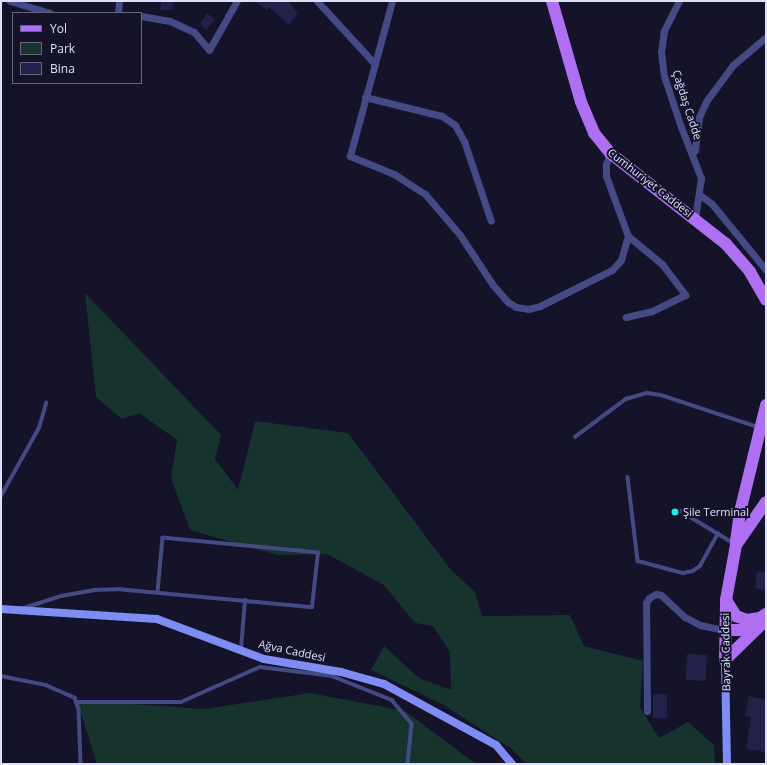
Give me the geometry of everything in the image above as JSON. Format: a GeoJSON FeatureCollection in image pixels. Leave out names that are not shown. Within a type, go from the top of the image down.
{"type":"FeatureCollection","features":[{"type":"Feature","properties":{"kind":"main road","name":"Cumhuriyet Caddesi"},"geometry":{"type":"LineString","coordinates":[[552,1],[587,119],[594,134],[610,153],[695,218],[739,257],[766,300]]}},
{"type":"Feature","properties":{"kind":"main road"},"geometry":{"type":"LineString","coordinates":[[736,545],[740,512],[766,405]]}},
{"type":"Feature","properties":{"kind":"main road","name":"Bayrak Caddesi"},"geometry":{"type":"LineString","coordinates":[[725,660],[724,630],[726,600],[736,545],[765,503]]}},
{"type":"Feature","properties":{"kind":"main road"},"geometry":{"type":"LineString","coordinates":[[726,600],[736,616],[747,620],[760,618],[765,619]]}},
{"type":"Feature","properties":{"kind":"main road"},"geometry":{"type":"LineString","coordinates":[[724,630],[744,630],[765,619]]}},
{"type":"Feature","properties":{"kind":"main road"},"geometry":{"type":"LineString","coordinates":[[725,660],[765,619]]}},
{"type":"Feature","properties":{"kind":"street"},"geometry":{"type":"LineString","coordinates":[[10,1],[47,12]]}},
{"type":"Feature","properties":{"kind":"street"},"geometry":{"type":"LineString","coordinates":[[118,12],[119,1]]}},
{"type":"Feature","properties":{"kind":"street"},"geometry":{"type":"LineString","coordinates":[[142,16],[170,21],[194,32],[208,50],[237,1]]}},
{"type":"Feature","properties":{"kind":"street"},"geometry":{"type":"LineString","coordinates":[[317,1],[374,63]]}},
{"type":"Feature","properties":{"kind":"street"},"geometry":{"type":"LineString","coordinates":[[392,1],[350,156],[394,174],[425,194],[451,223],[493,285],[512,305],[528,308],[540,306],[607,273],[621,260],[628,236]]}},
{"type":"Feature","properties":{"kind":"street","name":"Çağdaş Cadde"},"geometry":{"type":"LineString","coordinates":[[679,1],[664,31],[661,52],[664,76],[701,178],[700,195],[695,218]]}},
{"type":"Feature","properties":{"kind":"street"},"geometry":{"type":"LineString","coordinates":[[692,154],[695,150],[699,117],[707,100],[733,65],[766,37]]}},
{"type":"Feature","properties":{"kind":"street"},"geometry":{"type":"LineString","coordinates":[[366,97],[437,115],[455,125],[464,141],[491,220]]}},
{"type":"Feature","properties":{"kind":"street"},"geometry":{"type":"LineString","coordinates":[[610,153],[606,164],[606,176],[628,236],[662,264],[685,295],[652,310],[626,318]]}},
{"type":"Feature","properties":{"kind":"street"},"geometry":{"type":"LineString","coordinates":[[700,195],[712,204],[766,270]]}},
{"type":"Feature","properties":{"kind":"street"},"geometry":{"type":"LineString","coordinates":[[647,711],[646,603],[649,598],[656,594],[661,595],[685,617],[700,625],[724,630]]}},
{"type":"Feature","properties":{"kind":"street","name":"Ağva Caddesi"},"geometry":{"type":"LineString","coordinates":[[1,609],[156,619],[264,659],[341,672],[384,684],[496,745],[512,764]]}},
{"type":"Feature","properties":{"kind":"street","name":"Bayrak Caddesi"},"geometry":{"type":"LineString","coordinates":[[725,660],[727,764]]}},
{"type":"Feature","properties":{"kind":"lane"},"geometry":{"type":"LineString","coordinates":[[575,437],[626,399],[647,393],[661,395],[760,428]]}},
{"type":"Feature","properties":{"kind":"lane"},"geometry":{"type":"LineString","coordinates":[[1,496],[39,428],[46,403]]}},
{"type":"Feature","properties":{"kind":"lane"},"geometry":{"type":"LineString","coordinates":[[628,477],[638,560],[683,573],[693,571],[700,566],[718,534]]}},
{"type":"Feature","properties":{"kind":"lane"},"geometry":{"type":"LineString","coordinates":[[679,510],[736,545]]}},
{"type":"Feature","properties":{"kind":"lane"},"geometry":{"type":"LineString","coordinates":[[17,610],[61,596],[94,590],[158,592],[312,607],[318,552],[163,538],[158,592]]}},
{"type":"Feature","properties":{"kind":"lane"},"geometry":{"type":"LineString","coordinates":[[241,650],[245,600]]}},
{"type":"Feature","properties":{"kind":"lane"},"geometry":{"type":"LineString","coordinates":[[76,702],[181,702],[260,667],[332,676],[392,700],[412,724],[408,764]]}},
{"type":"Feature","properties":{"kind":"lane"},"geometry":{"type":"LineString","coordinates":[[1,676],[46,685],[75,698],[79,709],[81,764]]}},
{"type":"Feature","properties":{"kind":"green space"},"geometry":{"type":"Polygon","coordinates":[[[85,293],[221,435],[215,459],[238,490],[255,421],[348,433],[451,570],[475,592],[482,616],[570,615],[584,646],[643,661],[640,707],[659,738],[688,722],[714,745],[715,764],[526,764],[512,749],[442,704],[371,670],[384,646],[419,678],[451,690],[450,652],[433,626],[415,623],[384,585],[327,554],[278,555],[190,530],[171,478],[177,440],[139,413],[122,419],[96,397],[85,293]]]}},
{"type":"Feature","properties":{"kind":"green space"},"geometry":{"type":"Polygon","coordinates":[[[310,693],[405,711],[476,764],[97,764],[77,700],[204,709],[310,693]]]}},
{"type":"Feature","properties":{"kind":"building"},"geometry":{"type":"Polygon","coordinates":[[[161,1],[174,1],[172,10],[160,10],[161,1]]]}},
{"type":"Feature","properties":{"kind":"building"},"geometry":{"type":"Polygon","coordinates":[[[254,1],[288,1],[298,13],[289,25],[269,7],[267,10],[254,1]]]}},
{"type":"Feature","properties":{"kind":"building"},"geometry":{"type":"Polygon","coordinates":[[[207,13],[215,20],[206,30],[200,24],[207,13]]]}},
{"type":"Feature","properties":{"kind":"building"},"geometry":{"type":"Polygon","coordinates":[[[757,572],[766,572],[766,591],[755,588],[757,572]]]}},
{"type":"Feature","properties":{"kind":"building"},"geometry":{"type":"Polygon","coordinates":[[[687,654],[707,655],[706,681],[686,680],[687,654]]]}},
{"type":"Feature","properties":{"kind":"building"},"geometry":{"type":"Polygon","coordinates":[[[653,694],[667,694],[667,718],[653,718],[653,694]]]}},
{"type":"Feature","properties":{"kind":"building"},"geometry":{"type":"Polygon","coordinates":[[[749,696],[766,700],[766,752],[746,749],[751,717],[745,716],[749,696]]]}},
{"type":"Feature","properties":{"kind":"place","name":"Şile Terminal"},"geometry":{"type":"Point","coordinates":[675,512]}}]}
